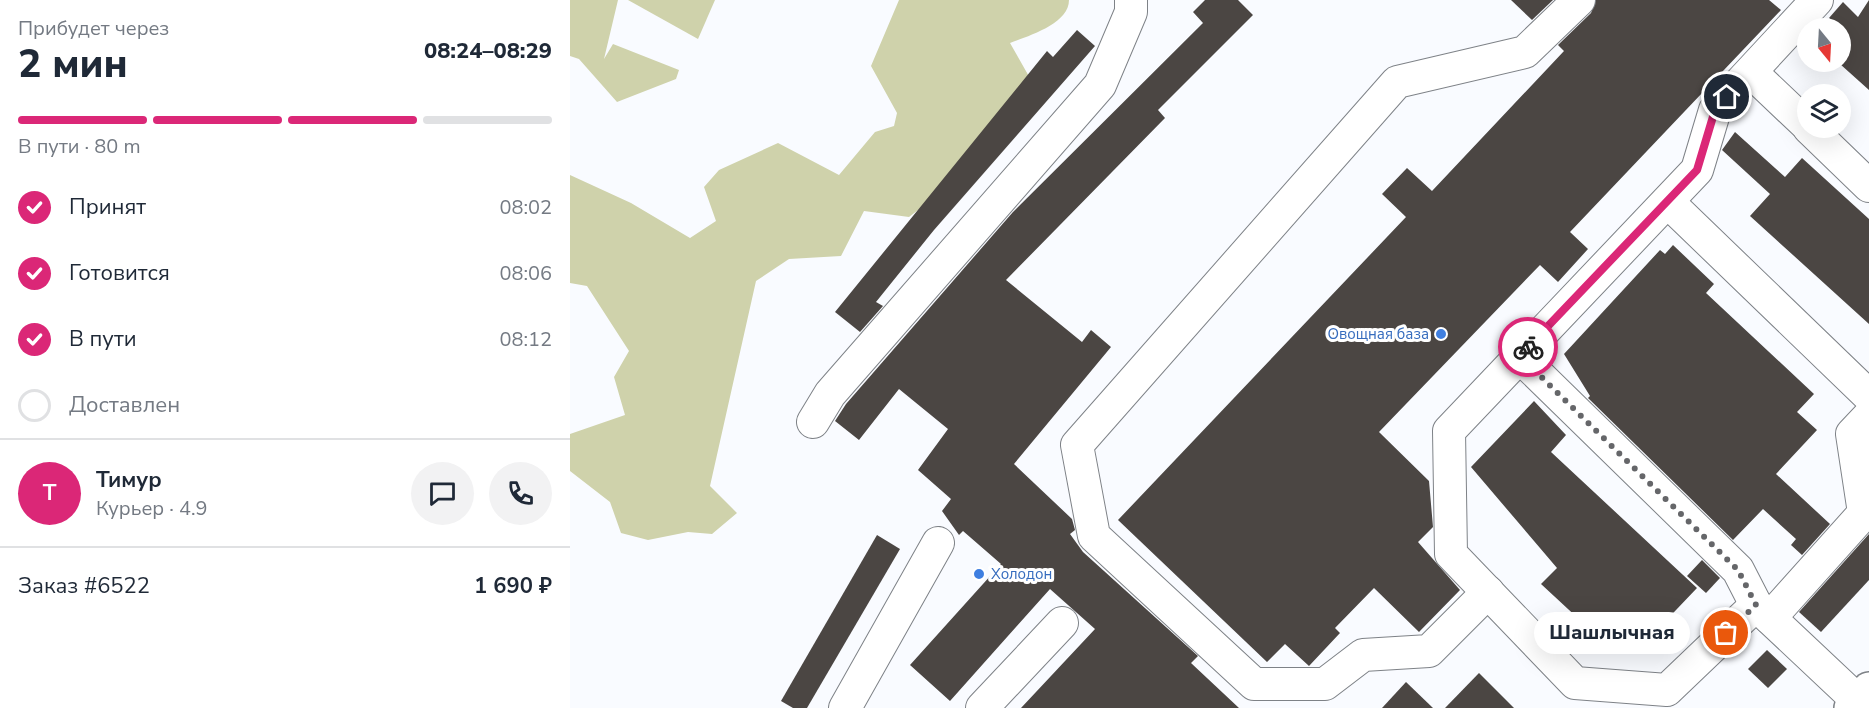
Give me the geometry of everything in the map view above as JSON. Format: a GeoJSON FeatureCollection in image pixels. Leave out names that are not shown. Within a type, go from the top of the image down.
{"type":"FeatureCollection","features":[{"type":"Feature","properties":{"kind":"lane"},"geometry":{"type":"LineString","coordinates":[[813,422],[830,394],[1100,85],[1131,12],[1131,0]]}},
{"type":"Feature","properties":{"kind":"lane"},"geometry":{"type":"LineString","coordinates":[[1488,592],[1429,651],[1364,655],[1326,684],[1254,684],[1094,536],[1077,445],[1397,82],[1525,52],[1579,0]]}},
{"type":"Feature","properties":{"kind":"lane"},"geometry":{"type":"LineString","coordinates":[[1817,0],[1715,110],[1697,170],[1449,431],[1451,554],[1575,683],[1667,690],[1763,611],[1864,513],[1852,434],[1869,416]]}},
{"type":"Feature","properties":{"kind":"lane"},"geometry":{"type":"LineString","coordinates":[[1751,72],[1797,116]]}},
{"type":"Feature","properties":{"kind":"lane"},"geometry":{"type":"LineString","coordinates":[[1819,138],[1869,186]]}},
{"type":"Feature","properties":{"kind":"lane"},"geometry":{"type":"LineString","coordinates":[[1668,202],[1869,396]]}},
{"type":"Feature","properties":{"kind":"lane"},"geometry":{"type":"LineString","coordinates":[[1520,356],[1738,570],[1763,611],[1860,699]]}},
{"type":"Feature","properties":{"kind":"lane"},"geometry":{"type":"LineString","coordinates":[[845,708],[938,543]]}},
{"type":"Feature","properties":{"kind":"lane"},"geometry":{"type":"LineString","coordinates":[[982,708],[1062,623]]}},
{"type":"Feature","properties":{"kind":"green space"},"geometry":{"type":"Polygon","coordinates":[[[570,0],[618,0],[604,59],[613,44],[679,70],[676,79],[617,102],[579,59],[570,56],[570,0]]]}},
{"type":"Feature","properties":{"kind":"green space"},"geometry":{"type":"Polygon","coordinates":[[[628,0],[715,0],[698,39],[628,0]]]}},
{"type":"Feature","properties":{"kind":"green space"},"geometry":{"type":"Polygon","coordinates":[[[899,0],[1069,0],[1062,16],[1055,22],[1037,33],[1010,43],[1031,80],[931,200],[909,217],[864,211],[841,256],[789,259],[756,281],[710,486],[737,513],[712,534],[688,532],[648,540],[621,533],[610,502],[570,471],[570,434],[625,415],[614,377],[629,351],[587,286],[570,283],[570,175],[631,203],[690,238],[716,221],[704,187],[719,170],[778,143],[839,175],[875,132],[894,126],[897,113],[871,66],[899,0]]]}},
{"type":"Feature","properties":{"kind":"building"},"geometry":{"type":"Polygon","coordinates":[[[1205,0],[1238,0],[1253,15],[1158,110],[1165,118],[1006,280],[1082,342],[1091,330],[1111,347],[1014,464],[1072,519],[1075,530],[1070,534],[1083,552],[1198,656],[1191,663],[1239,708],[1021,708],[1095,629],[1050,589],[950,701],[910,665],[1001,564],[963,531],[959,535],[942,511],[951,499],[918,470],[948,429],[899,389],[859,440],[835,421],[846,404],[1013,212],[1203,23],[1193,12],[1205,0]]]}},
{"type":"Feature","properties":{"kind":"building"},"geometry":{"type":"Polygon","coordinates":[[[1511,0],[1553,0],[1532,20],[1511,0]]]}},
{"type":"Feature","properties":{"kind":"building"},"geometry":{"type":"Polygon","coordinates":[[[1596,0],[1769,0],[1781,10],[1570,232],[1588,249],[1558,282],[1540,265],[1379,432],[1429,481],[1433,527],[1418,542],[1460,590],[1419,632],[1374,588],[1335,628],[1340,633],[1309,666],[1285,644],[1267,662],[1118,520],[1406,217],[1382,194],[1407,168],[1432,191],[1564,51],[1558,45],[1591,13],[1596,0]]]}},
{"type":"Feature","properties":{"kind":"building"},"geometry":{"type":"Polygon","coordinates":[[[1869,0],[1869,90],[1849,72],[1851,72],[1851,18],[1829,18],[1843,2],[1858,17],[1869,0]]]}},
{"type":"Feature","properties":{"kind":"building"},"geometry":{"type":"Polygon","coordinates":[[[1077,30],[1095,46],[934,230],[876,302],[883,306],[860,332],[835,312],[1047,51],[1053,57],[1077,30]]]}},
{"type":"Feature","properties":{"kind":"building"},"geometry":{"type":"Polygon","coordinates":[[[1735,132],[1785,177],[1802,158],[1869,219],[1869,324],[1750,216],[1770,194],[1722,150],[1735,132]]]}},
{"type":"Feature","properties":{"kind":"building"},"geometry":{"type":"Polygon","coordinates":[[[1673,245],[1714,284],[1706,293],[1814,394],[1797,412],[1817,430],[1776,474],[1830,524],[1802,555],[1791,545],[1796,539],[1763,509],[1733,540],[1588,398],[1590,396],[1564,354],[1660,250],[1665,254],[1673,245]]]}},
{"type":"Feature","properties":{"kind":"building"},"geometry":{"type":"Polygon","coordinates":[[[1534,401],[1566,435],[1551,452],[1697,588],[1635,653],[1618,638],[1609,647],[1541,584],[1557,568],[1471,467],[1534,401]]]}},
{"type":"Feature","properties":{"kind":"building"},"geometry":{"type":"Polygon","coordinates":[[[1869,534],[1869,580],[1821,632],[1799,612],[1869,534]]]}},
{"type":"Feature","properties":{"kind":"building"},"geometry":{"type":"Polygon","coordinates":[[[877,535],[900,549],[807,708],[793,708],[781,701],[877,535]]]}},
{"type":"Feature","properties":{"kind":"building"},"geometry":{"type":"Polygon","coordinates":[[[1702,560],[1720,578],[1706,593],[1687,576],[1702,560]]]}},
{"type":"Feature","properties":{"kind":"building"},"geometry":{"type":"Polygon","coordinates":[[[1767,650],[1787,669],[1768,688],[1748,669],[1767,650]]]}},
{"type":"Feature","properties":{"kind":"building"},"geometry":{"type":"Polygon","coordinates":[[[1479,673],[1514,708],[1445,708],[1479,673]]]}},
{"type":"Feature","properties":{"kind":"building"},"geometry":{"type":"Polygon","coordinates":[[[1406,682],[1433,708],[1382,708],[1406,682]]]}},
{"type":"Feature","properties":{"kind":"way so far"},"geometry":{"type":"LineString","coordinates":[[1528,347],[1520,356],[1738,570],[1756,605],[1726,633]]}},
{"type":"Feature","properties":{"kind":"place","name":"Овощная база"},"geometry":{"type":"Point","coordinates":[1441,334]}},
{"type":"Feature","properties":{"kind":"place","name":"Холодон"},"geometry":{"type":"Point","coordinates":[979,574]}},
{"type":"Feature","properties":{"kind":"place","name":"Шашлычная"},"geometry":{"type":"Point","coordinates":[1726,633]}},
{"type":"Feature","properties":{"kind":"route"},"geometry":{"type":"LineString","coordinates":[[1528,347],[1697,170],[1715,110],[1727,97]]}}]}
